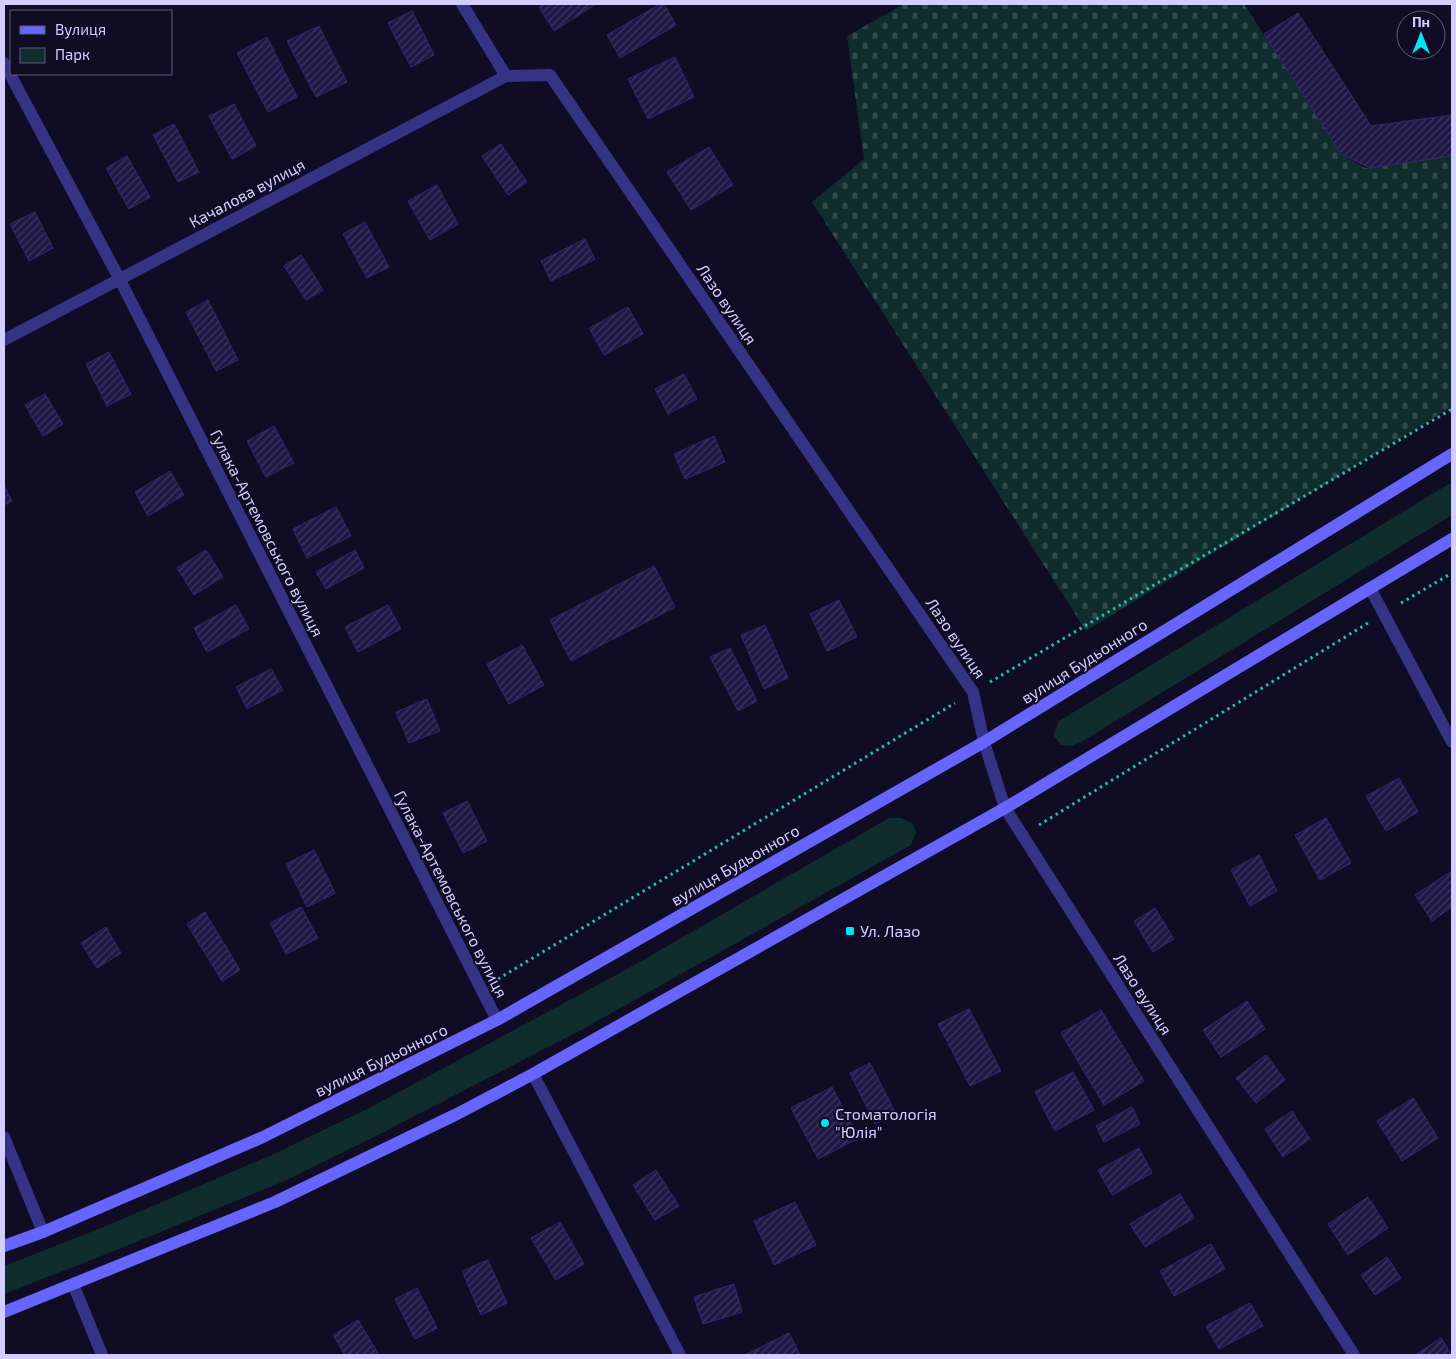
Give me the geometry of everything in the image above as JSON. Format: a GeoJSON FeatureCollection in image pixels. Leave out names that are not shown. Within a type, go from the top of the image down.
{"type":"FeatureCollection","features":[{"type":"Feature","properties":{"kind":"main road","name":"вулиця Будьонного"},"geometry":{"type":"LineString","coordinates":[[4,1246],[43,1232],[263,1137],[497,1020],[984,742],[1452,454]]}},
{"type":"Feature","properties":{"kind":"main road"},"geometry":{"type":"LineString","coordinates":[[4,1312],[275,1202],[458,1114],[533,1074],[1005,808],[1452,539]]}},
{"type":"Feature","properties":{"kind":"street"},"geometry":{"type":"LineString","coordinates":[[462,4],[506,76]]}},
{"type":"Feature","properties":{"kind":"street","name":"Гулака-Артемовського вулиця"},"geometry":{"type":"LineString","coordinates":[[4,63],[10,74]]}},
{"type":"Feature","properties":{"kind":"street","name":"Гулака-Артемовського вулиця"},"geometry":{"type":"LineString","coordinates":[[10,75],[119,278],[497,1020]]}},
{"type":"Feature","properties":{"kind":"street","name":"Лазо вулиця"},"geometry":{"type":"LineString","coordinates":[[506,76],[550,75],[973,692],[984,742],[1005,808],[1354,1355]]}},
{"type":"Feature","properties":{"kind":"street","name":"Качалова вулиця"},"geometry":{"type":"LineString","coordinates":[[4,340],[506,76]]}},
{"type":"Feature","properties":{"kind":"street"},"geometry":{"type":"LineString","coordinates":[[1370,588],[1452,742]]}},
{"type":"Feature","properties":{"kind":"street"},"geometry":{"type":"LineString","coordinates":[[533,1074],[680,1355]]}},
{"type":"Feature","properties":{"kind":"street"},"geometry":{"type":"LineString","coordinates":[[4,1137],[43,1232]]}},
{"type":"Feature","properties":{"kind":"street"},"geometry":{"type":"LineString","coordinates":[[73,1284],[102,1355]]}},
{"type":"Feature","properties":{"kind":"path"},"geometry":{"type":"LineString","coordinates":[[481,989],[973,692],[1452,409]]}},
{"type":"Feature","properties":{"kind":"path"},"geometry":{"type":"LineString","coordinates":[[1023,835],[1452,573]]}},
{"type":"Feature","properties":{"kind":"green space"},"geometry":{"type":"Polygon","coordinates":[[[904,4],[1244,4],[1341,154],[1365,168],[1452,156],[1451,407],[1086,631],[812,202],[864,159],[847,36],[904,4]]]}},
{"type":"Feature","properties":{"kind":"green space"},"geometry":{"type":"Polygon","coordinates":[[[1452,482],[1452,515],[1083,741],[1071,746],[1061,745],[1053,735],[1059,721],[1452,482]]]}},
{"type":"Feature","properties":{"kind":"green space"},"geometry":{"type":"Polygon","coordinates":[[[889,818],[901,818],[912,823],[916,832],[911,845],[583,1029],[287,1180],[4,1294],[4,1266],[106,1226],[276,1153],[373,1106],[631,967],[889,818]]]}},
{"type":"Feature","properties":{"kind":"building"},"geometry":{"type":"Polygon","coordinates":[[[543,4],[596,4],[554,31],[539,7],[543,4]]]}},
{"type":"Feature","properties":{"kind":"building"},"geometry":{"type":"Polygon","coordinates":[[[660,4],[664,4],[676,25],[620,58],[607,35],[660,4]]]}},
{"type":"Feature","properties":{"kind":"building"},"geometry":{"type":"Polygon","coordinates":[[[412,11],[434,55],[411,67],[388,23],[412,11]]]}},
{"type":"Feature","properties":{"kind":"building"},"geometry":{"type":"Polygon","coordinates":[[[1298,13],[1371,126],[1452,115],[1452,156],[1370,168],[1341,154],[1264,34],[1298,13]]]}},
{"type":"Feature","properties":{"kind":"building"},"geometry":{"type":"Polygon","coordinates":[[[319,26],[347,82],[316,97],[287,41],[319,26]]]}},
{"type":"Feature","properties":{"kind":"building"},"geometry":{"type":"Polygon","coordinates":[[[267,37],[297,97],[268,112],[237,53],[267,37]]]}},
{"type":"Feature","properties":{"kind":"building"},"geometry":{"type":"Polygon","coordinates":[[[675,57],[694,97],[648,119],[628,79],[675,57]]]}},
{"type":"Feature","properties":{"kind":"building"},"geometry":{"type":"Polygon","coordinates":[[[234,104],[256,146],[232,159],[209,116],[234,104]]]}},
{"type":"Feature","properties":{"kind":"building"},"geometry":{"type":"Polygon","coordinates":[[[174,124],[199,172],[178,182],[153,135],[174,124]]]}},
{"type":"Feature","properties":{"kind":"building"},"geometry":{"type":"Polygon","coordinates":[[[501,144],[527,182],[508,195],[482,156],[501,144]]]}},
{"type":"Feature","properties":{"kind":"building"},"geometry":{"type":"Polygon","coordinates":[[[709,147],[733,185],[691,210],[667,172],[709,147]]]}},
{"type":"Feature","properties":{"kind":"building"},"geometry":{"type":"Polygon","coordinates":[[[127,156],[150,197],[129,209],[106,168],[127,156]]]}},
{"type":"Feature","properties":{"kind":"building"},"geometry":{"type":"Polygon","coordinates":[[[437,185],[458,224],[430,240],[408,201],[437,185]]]}},
{"type":"Feature","properties":{"kind":"building"},"geometry":{"type":"Polygon","coordinates":[[[35,212],[53,248],[29,261],[10,224],[35,212]]]}},
{"type":"Feature","properties":{"kind":"building"},"geometry":{"type":"Polygon","coordinates":[[[365,222],[389,267],[367,278],[343,234],[365,222]]]}},
{"type":"Feature","properties":{"kind":"building"},"geometry":{"type":"Polygon","coordinates":[[[585,239],[595,259],[551,281],[541,261],[585,239]]]}},
{"type":"Feature","properties":{"kind":"building"},"geometry":{"type":"Polygon","coordinates":[[[301,255],[323,290],[306,300],[284,266],[301,255]]]}},
{"type":"Feature","properties":{"kind":"building"},"geometry":{"type":"Polygon","coordinates":[[[208,300],[238,360],[216,371],[186,312],[208,300]]]}},
{"type":"Feature","properties":{"kind":"building"},"geometry":{"type":"Polygon","coordinates":[[[628,307],[643,334],[604,355],[589,328],[628,307]]]}},
{"type":"Feature","properties":{"kind":"building"},"geometry":{"type":"Polygon","coordinates":[[[109,352],[131,394],[107,406],[86,364],[109,352]]]}},
{"type":"Feature","properties":{"kind":"building"},"geometry":{"type":"Polygon","coordinates":[[[684,374],[697,399],[668,414],[655,389],[684,374]]]}},
{"type":"Feature","properties":{"kind":"building"},"geometry":{"type":"Polygon","coordinates":[[[45,394],[63,424],[43,436],[25,405],[45,394]]]}},
{"type":"Feature","properties":{"kind":"building"},"geometry":{"type":"Polygon","coordinates":[[[274,426],[294,463],[266,477],[247,441],[274,426]]]}},
{"type":"Feature","properties":{"kind":"building"},"geometry":{"type":"Polygon","coordinates":[[[714,436],[725,462],[685,479],[674,454],[714,436]]]}},
{"type":"Feature","properties":{"kind":"building"},"geometry":{"type":"Polygon","coordinates":[[[170,471],[184,495],[148,516],[135,492],[170,471]]]}},
{"type":"Feature","properties":{"kind":"building"},"geometry":{"type":"Polygon","coordinates":[[[4,485],[12,501],[4,505],[4,485]]]}},
{"type":"Feature","properties":{"kind":"building"},"geometry":{"type":"Polygon","coordinates":[[[336,507],[351,536],[307,558],[293,529],[336,507]]]}},
{"type":"Feature","properties":{"kind":"building"},"geometry":{"type":"Polygon","coordinates":[[[206,550],[223,577],[194,595],[177,568],[206,550]]]}},
{"type":"Feature","properties":{"kind":"building"},"geometry":{"type":"Polygon","coordinates":[[[355,550],[364,568],[326,589],[316,572],[355,550]]]}},
{"type":"Feature","properties":{"kind":"building"},"geometry":{"type":"Polygon","coordinates":[[[654,566],[675,607],[571,661],[550,620],[654,566]]]}},
{"type":"Feature","properties":{"kind":"building"},"geometry":{"type":"Polygon","coordinates":[[[839,600],[857,637],[827,651],[810,614],[839,600]]]}},
{"type":"Feature","properties":{"kind":"building"},"geometry":{"type":"Polygon","coordinates":[[[236,605],[249,629],[207,652],[194,628],[236,605]]]}},
{"type":"Feature","properties":{"kind":"building"},"geometry":{"type":"Polygon","coordinates":[[[388,605],[401,629],[358,652],[345,627],[388,605]]]}},
{"type":"Feature","properties":{"kind":"building"},"geometry":{"type":"Polygon","coordinates":[[[765,625],[788,678],[764,689],[741,635],[765,625]]]}},
{"type":"Feature","properties":{"kind":"building"},"geometry":{"type":"Polygon","coordinates":[[[522,645],[544,685],[509,704],[487,664],[522,645]]]}},
{"type":"Feature","properties":{"kind":"building"},"geometry":{"type":"Polygon","coordinates":[[[730,648],[757,701],[738,711],[710,657],[730,648]]]}},
{"type":"Feature","properties":{"kind":"building"},"geometry":{"type":"Polygon","coordinates":[[[271,669],[283,690],[247,709],[236,687],[271,669]]]}},
{"type":"Feature","properties":{"kind":"building"},"geometry":{"type":"Polygon","coordinates":[[[427,699],[440,731],[409,743],[396,712],[427,699]]]}},
{"type":"Feature","properties":{"kind":"building"},"geometry":{"type":"Polygon","coordinates":[[[1399,778],[1418,812],[1386,831],[1366,796],[1399,778]]]}},
{"type":"Feature","properties":{"kind":"building"},"geometry":{"type":"Polygon","coordinates":[[[467,801],[487,841],[463,853],[443,813],[467,801]]]}},
{"type":"Feature","properties":{"kind":"building"},"geometry":{"type":"Polygon","coordinates":[[[1326,818],[1351,863],[1320,880],[1295,835],[1326,818]]]}},
{"type":"Feature","properties":{"kind":"building"},"geometry":{"type":"Polygon","coordinates":[[[314,850],[335,893],[307,907],[286,864],[314,850]]]}},
{"type":"Feature","properties":{"kind":"building"},"geometry":{"type":"Polygon","coordinates":[[[1259,855],[1277,891],[1250,906],[1231,870],[1259,855]]]}},
{"type":"Feature","properties":{"kind":"building"},"geometry":{"type":"Polygon","coordinates":[[[1452,871],[1452,907],[1432,921],[1415,895],[1452,871]]]}},
{"type":"Feature","properties":{"kind":"building"},"geometry":{"type":"Polygon","coordinates":[[[301,907],[318,938],[286,954],[270,923],[301,907]]]}},
{"type":"Feature","properties":{"kind":"building"},"geometry":{"type":"Polygon","coordinates":[[[1155,908],[1174,939],[1153,952],[1134,921],[1155,908]]]}},
{"type":"Feature","properties":{"kind":"building"},"geometry":{"type":"Polygon","coordinates":[[[205,912],[240,970],[222,981],[187,924],[205,912]]]}},
{"type":"Feature","properties":{"kind":"building"},"geometry":{"type":"Polygon","coordinates":[[[106,927],[121,953],[97,968],[81,943],[106,927]]]}},
{"type":"Feature","properties":{"kind":"building"},"geometry":{"type":"Polygon","coordinates":[[[1247,1001],[1265,1029],[1221,1057],[1203,1030],[1247,1001]]]}},
{"type":"Feature","properties":{"kind":"building"},"geometry":{"type":"Polygon","coordinates":[[[969,1009],[1001,1071],[970,1086],[938,1024],[969,1009]]]}},
{"type":"Feature","properties":{"kind":"building"},"geometry":{"type":"Polygon","coordinates":[[[1101,1010],[1144,1081],[1104,1105],[1061,1033],[1101,1010]]]}},
{"type":"Feature","properties":{"kind":"building"},"geometry":{"type":"Polygon","coordinates":[[[1266,1055],[1285,1080],[1256,1103],[1236,1078],[1266,1055]]]}},
{"type":"Feature","properties":{"kind":"building"},"geometry":{"type":"Polygon","coordinates":[[[870,1063],[896,1114],[875,1124],[850,1073],[870,1063]]]}},
{"type":"Feature","properties":{"kind":"building"},"geometry":{"type":"Polygon","coordinates":[[[1073,1072],[1094,1110],[1055,1131],[1035,1092],[1073,1072]]]}},
{"type":"Feature","properties":{"kind":"building","name":"Стоматологія \"Юлія\""},"geometry":{"type":"Polygon","coordinates":[[[832,1087],[859,1138],[818,1159],[791,1108],[832,1087]]]}},
{"type":"Feature","properties":{"kind":"building"},"geometry":{"type":"Polygon","coordinates":[[[1413,1098],[1438,1138],[1402,1161],[1377,1121],[1413,1098]]]}},
{"type":"Feature","properties":{"kind":"building"},"geometry":{"type":"Polygon","coordinates":[[[1132,1107],[1140,1124],[1104,1142],[1096,1126],[1132,1107]]]}},
{"type":"Feature","properties":{"kind":"building"},"geometry":{"type":"Polygon","coordinates":[[[1292,1111],[1310,1139],[1283,1157],[1265,1129],[1292,1111]]]}},
{"type":"Feature","properties":{"kind":"building"},"geometry":{"type":"Polygon","coordinates":[[[1139,1148],[1152,1173],[1112,1195],[1098,1170],[1139,1148]]]}},
{"type":"Feature","properties":{"kind":"building"},"geometry":{"type":"Polygon","coordinates":[[[656,1170],[679,1206],[655,1220],[633,1185],[656,1170]]]}},
{"type":"Feature","properties":{"kind":"building"},"geometry":{"type":"Polygon","coordinates":[[[1180,1194],[1194,1218],[1145,1247],[1130,1224],[1180,1194]]]}},
{"type":"Feature","properties":{"kind":"building"},"geometry":{"type":"Polygon","coordinates":[[[1368,1197],[1388,1228],[1348,1255],[1328,1224],[1368,1197]]]}},
{"type":"Feature","properties":{"kind":"building"},"geometry":{"type":"Polygon","coordinates":[[[795,1202],[816,1245],[774,1265],[754,1221],[795,1202]]]}},
{"type":"Feature","properties":{"kind":"building"},"geometry":{"type":"Polygon","coordinates":[[[560,1222],[584,1264],[556,1280],[531,1238],[560,1222]]]}},
{"type":"Feature","properties":{"kind":"building"},"geometry":{"type":"Polygon","coordinates":[[[1211,1244],[1225,1269],[1174,1296],[1160,1271],[1211,1244]]]}},
{"type":"Feature","properties":{"kind":"building"},"geometry":{"type":"Polygon","coordinates":[[[1387,1257],[1401,1278],[1375,1295],[1361,1275],[1387,1257]]]}},
{"type":"Feature","properties":{"kind":"building"},"geometry":{"type":"Polygon","coordinates":[[[488,1260],[507,1303],[481,1315],[462,1271],[488,1260]]]}},
{"type":"Feature","properties":{"kind":"building"},"geometry":{"type":"Polygon","coordinates":[[[734,1284],[742,1312],[703,1324],[694,1297],[734,1284]]]}},
{"type":"Feature","properties":{"kind":"building"},"geometry":{"type":"Polygon","coordinates":[[[417,1288],[437,1328],[415,1339],[395,1299],[417,1288]]]}},
{"type":"Feature","properties":{"kind":"building"},"geometry":{"type":"Polygon","coordinates":[[[1250,1303],[1263,1326],[1219,1349],[1206,1326],[1250,1303]]]}},
{"type":"Feature","properties":{"kind":"building"},"geometry":{"type":"Polygon","coordinates":[[[358,1320],[379,1355],[345,1355],[333,1335],[358,1320]]]}},
{"type":"Feature","properties":{"kind":"building"},"geometry":{"type":"Polygon","coordinates":[[[789,1333],[800,1355],[745,1355],[789,1333]]]}},
{"type":"Feature","properties":{"kind":"building"},"geometry":{"type":"Polygon","coordinates":[[[1441,1338],[1452,1355],[1415,1355],[1441,1338]]]}},
{"type":"Feature","properties":{"kind":"place","name":"Ул. Лазо"},"geometry":{"type":"Point","coordinates":[850,931]}},
{"type":"Feature","properties":{"kind":"place","name":"Стоматологія \"Юлія\""},"geometry":{"type":"Point","coordinates":[825,1123]}}]}
